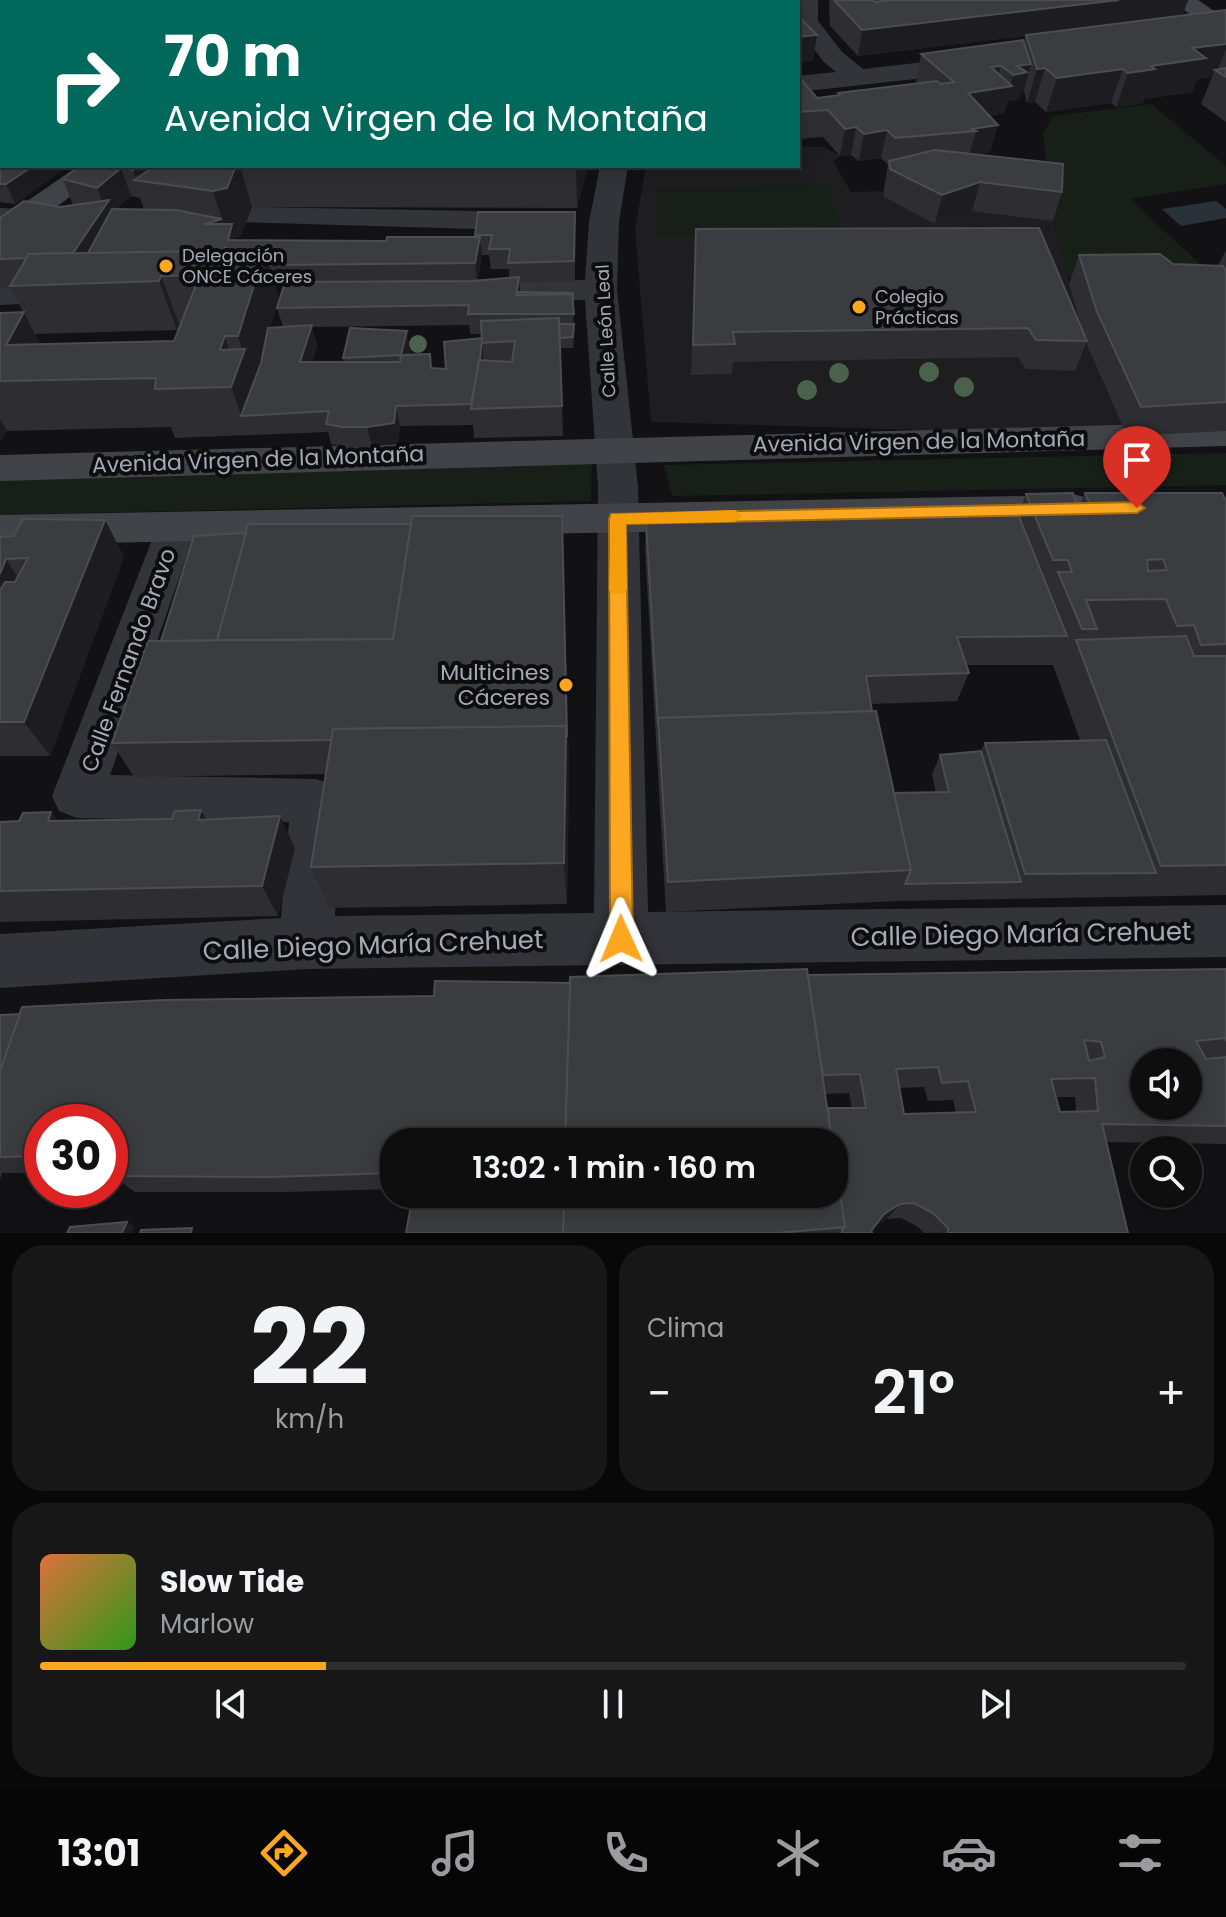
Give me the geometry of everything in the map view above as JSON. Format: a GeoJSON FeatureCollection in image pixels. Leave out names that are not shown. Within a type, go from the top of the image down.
{"type":"FeatureCollection","features":[{"type":"Feature","properties":{"kind":"main road"},"geometry":{"type":"LineString","coordinates":[[1183,0],[1211,31]]}},
{"type":"Feature","properties":{"kind":"main road"},"geometry":{"type":"LineString","coordinates":[[0,234],[12,214],[93,168]]}},
{"type":"Feature","properties":{"kind":"main road","name":"Avenida Virgen de la Montaña"},"geometry":{"type":"LineString","coordinates":[[0,468],[612,448],[1226,434]]}},
{"type":"Feature","properties":{"kind":"main road"},"geometry":{"type":"LineString","coordinates":[[0,530],[1116,508]]}},
{"type":"Feature","properties":{"kind":"street"},"geometry":{"type":"LineString","coordinates":[[806,0],[806,22],[850,71]]}},
{"type":"Feature","properties":{"kind":"street"},"geometry":{"type":"LineString","coordinates":[[800,71],[850,71],[996,55]]}},
{"type":"Feature","properties":{"kind":"street"},"geometry":{"type":"LineString","coordinates":[[800,84],[850,71]]}},
{"type":"Feature","properties":{"kind":"street","name":"Calle León Leal"},"geometry":{"type":"LineString","coordinates":[[612,448],[601,290],[604,222],[614,168]]}},
{"type":"Feature","properties":{"kind":"street"},"geometry":{"type":"LineString","coordinates":[[12,214],[79,218]]}},
{"type":"Feature","properties":{"kind":"street"},"geometry":{"type":"LineString","coordinates":[[250,216],[476,220]]}},
{"type":"Feature","properties":{"kind":"street"},"geometry":{"type":"LineString","coordinates":[[429,291],[601,290]]}},
{"type":"Feature","properties":{"kind":"street"},"geometry":{"type":"LineString","coordinates":[[0,295],[111,294]]}},
{"type":"Feature","properties":{"kind":"street"},"geometry":{"type":"LineString","coordinates":[[612,448],[618,487],[621,939]]}},
{"type":"Feature","properties":{"kind":"street","name":"Calle Fernando Bravo"},"geometry":{"type":"LineString","coordinates":[[177,527],[77,796],[316,801],[306,943]]}},
{"type":"Feature","properties":{"kind":"street","name":"Calle Diego María Crehuet"},"geometry":{"type":"LineString","coordinates":[[0,961],[306,943],[1226,931]]}},
{"type":"Feature","properties":{"kind":"shaded area"},"geometry":{"type":"Polygon","coordinates":[[[1151,104],[1226,166],[1226,184],[1130,199],[1213,276],[1067,278],[1053,221],[1043,134],[1053,116],[1151,104]]]}},
{"type":"Feature","properties":{"kind":"shaded area","name":"Colegio Prácticas"},"geometry":{"type":"Polygon","coordinates":[[[800,147],[824,147],[841,156],[833,161],[851,192],[883,191],[929,178],[1053,192],[1053,221],[1085,341],[1127,436],[651,422],[635,229],[646,168],[800,168],[800,147]]]}},
{"type":"Feature","properties":{"kind":"shaded area"},"geometry":{"type":"Polygon","coordinates":[[[829,186],[842,235],[657,237],[655,188],[829,186]]]}},
{"type":"Feature","properties":{"kind":"shaded area"},"geometry":{"type":"Polygon","coordinates":[[[1216,201],[1226,209],[1226,218],[1181,226],[1162,209],[1216,201]]]}},
{"type":"Feature","properties":{"kind":"shaded area"},"geometry":{"type":"Polygon","coordinates":[[[1226,453],[1226,485],[672,496],[664,465],[1226,453]]]}},
{"type":"Feature","properties":{"kind":"shaded area"},"geometry":{"type":"Polygon","coordinates":[[[592,456],[591,501],[0,515],[0,480],[592,456]]]}},
{"type":"Feature","properties":{"kind":"building"},"geometry":{"type":"Polygon","coordinates":[[[834,0],[875,2],[1119,0],[862,30],[834,0]]]}},
{"type":"Feature","properties":{"kind":"building"},"geometry":{"type":"Polygon","coordinates":[[[1226,10],[1226,44],[1192,48],[1206,58],[1151,66],[1155,69],[1128,73],[1123,69],[1057,78],[1045,68],[1037,69],[1026,35],[1226,10]]]}},
{"type":"Feature","properties":{"kind":"building"},"geometry":{"type":"Polygon","coordinates":[[[800,18],[817,35],[800,37],[800,18]]]}},
{"type":"Feature","properties":{"kind":"building"},"geometry":{"type":"Polygon","coordinates":[[[1023,40],[1031,64],[1017,66],[1027,72],[1014,75],[1001,66],[991,67],[1012,86],[968,93],[998,125],[972,129],[976,131],[895,138],[887,130],[864,134],[856,127],[845,129],[828,110],[800,112],[800,78],[817,98],[937,81],[941,84],[954,82],[921,54],[1023,40]]]}},
{"type":"Feature","properties":{"kind":"building"},"geometry":{"type":"Polygon","coordinates":[[[1226,68],[1226,77],[1215,70],[1226,68]]]}},
{"type":"Feature","properties":{"kind":"building"},"geometry":{"type":"Polygon","coordinates":[[[935,150],[1063,164],[1062,192],[980,182],[942,195],[890,169],[889,161],[935,150]]]}},
{"type":"Feature","properties":{"kind":"building"},"geometry":{"type":"Polygon","coordinates":[[[0,168],[30,168],[6,184],[0,184],[0,168]]]}},
{"type":"Feature","properties":{"kind":"building"},"geometry":{"type":"Polygon","coordinates":[[[77,168],[121,168],[97,188],[63,179],[77,168]]]}},
{"type":"Feature","properties":{"kind":"building"},"geometry":{"type":"Polygon","coordinates":[[[152,168],[235,168],[227,188],[213,191],[134,180],[152,168]]]}},
{"type":"Feature","properties":{"kind":"building"},"geometry":{"type":"Polygon","coordinates":[[[109,200],[73,253],[29,254],[27,258],[0,259],[0,218],[24,201],[60,207],[109,200]]]}},
{"type":"Feature","properties":{"kind":"building"},"geometry":{"type":"Polygon","coordinates":[[[112,209],[176,210],[222,219],[205,224],[232,224],[228,240],[386,241],[387,237],[480,237],[475,263],[269,265],[265,250],[225,251],[226,247],[224,251],[88,253],[112,209]]]}},
{"type":"Feature","properties":{"kind":"building"},"geometry":{"type":"Polygon","coordinates":[[[478,212],[575,212],[574,261],[508,263],[510,249],[489,249],[492,235],[475,235],[478,212]]]}},
{"type":"Feature","properties":{"kind":"building"},"geometry":{"type":"Polygon","coordinates":[[[1039,228],[1087,341],[1036,340],[1028,328],[733,332],[735,344],[693,345],[696,229],[1039,228]]]}},
{"type":"Feature","properties":{"kind":"building"},"geometry":{"type":"Polygon","coordinates":[[[265,250],[238,336],[225,336],[220,350],[245,349],[231,387],[155,389],[156,378],[0,381],[0,313],[24,312],[6,345],[174,341],[200,275],[161,276],[159,281],[10,286],[29,254],[265,250]]]}},
{"type":"Feature","properties":{"kind":"building"},"geometry":{"type":"Polygon","coordinates":[[[1160,254],[1173,264],[1223,266],[1226,271],[1226,402],[1141,407],[1097,312],[1079,255],[1160,254]]]}},
{"type":"Feature","properties":{"kind":"building"},"geometry":{"type":"Polygon","coordinates":[[[519,277],[516,295],[572,294],[574,314],[468,314],[469,305],[277,308],[285,282],[472,281],[519,277]]]}},
{"type":"Feature","properties":{"kind":"building"},"geometry":{"type":"Polygon","coordinates":[[[518,292],[573,293],[573,300],[572,294],[518,295],[518,292]]]}},
{"type":"Feature","properties":{"kind":"building"},"geometry":{"type":"Polygon","coordinates":[[[559,318],[562,406],[471,409],[479,360],[512,362],[515,341],[482,343],[481,321],[559,318]]]}},
{"type":"Feature","properties":{"kind":"building"},"geometry":{"type":"Polygon","coordinates":[[[559,324],[574,324],[573,337],[560,338],[559,324]]]}},
{"type":"Feature","properties":{"kind":"building"},"geometry":{"type":"Polygon","coordinates":[[[312,325],[300,362],[400,362],[401,355],[430,354],[431,368],[446,369],[444,342],[482,338],[471,404],[396,406],[394,423],[367,427],[326,424],[329,411],[241,416],[261,363],[268,328],[312,325]]]}},
{"type":"Feature","properties":{"kind":"building"},"geometry":{"type":"Polygon","coordinates":[[[350,328],[407,331],[401,355],[343,358],[350,328]]]}},
{"type":"Feature","properties":{"kind":"building"},"geometry":{"type":"Polygon","coordinates":[[[1073,493],[1078,509],[1092,509],[1085,493],[1222,493],[1226,501],[1226,644],[1201,645],[1194,625],[1177,626],[1166,599],[1086,600],[1097,629],[1082,629],[1058,572],[1072,572],[1068,560],[1053,560],[1026,494],[1073,493]],[[1163,559],[1147,560],[1148,571],[1167,570],[1163,559]]]}},
{"type":"Feature","properties":{"kind":"building"},"geometry":{"type":"Polygon","coordinates":[[[1018,514],[1067,636],[957,637],[969,673],[866,676],[872,711],[658,718],[658,726],[646,521],[1018,514]]]}},
{"type":"Feature","properties":{"kind":"building"},"geometry":{"type":"Polygon","coordinates":[[[412,516],[562,516],[567,737],[566,726],[333,729],[332,740],[112,743],[148,641],[393,639],[412,516]]]}},
{"type":"Feature","properties":{"kind":"building"},"geometry":{"type":"Polygon","coordinates":[[[23,519],[105,520],[24,722],[0,722],[0,591],[5,582],[15,582],[28,558],[6,559],[0,574],[0,537],[14,536],[23,519]]]}},
{"type":"Feature","properties":{"kind":"building"},"geometry":{"type":"Polygon","coordinates":[[[248,524],[411,524],[393,639],[217,640],[248,524]]]}},
{"type":"Feature","properties":{"kind":"building"},"geometry":{"type":"Polygon","coordinates":[[[246,533],[217,640],[161,641],[194,536],[246,533]]]}},
{"type":"Feature","properties":{"kind":"building"},"geometry":{"type":"Polygon","coordinates":[[[1186,636],[1194,656],[1226,656],[1226,865],[1161,866],[1076,640],[1186,636]]]}},
{"type":"Feature","properties":{"kind":"building"},"geometry":{"type":"Polygon","coordinates":[[[876,711],[911,870],[668,882],[658,718],[876,711]]]}},
{"type":"Feature","properties":{"kind":"building"},"geometry":{"type":"Polygon","coordinates":[[[566,726],[564,863],[311,867],[333,729],[566,726]]]}},
{"type":"Feature","properties":{"kind":"building"},"geometry":{"type":"Polygon","coordinates":[[[1106,740],[1156,873],[1025,874],[985,743],[1106,740]]]}},
{"type":"Feature","properties":{"kind":"building"},"geometry":{"type":"Polygon","coordinates":[[[981,751],[1021,882],[905,884],[911,870],[894,793],[949,792],[940,755],[981,751]]]}},
{"type":"Feature","properties":{"kind":"building"},"geometry":{"type":"Polygon","coordinates":[[[201,810],[198,820],[280,816],[262,886],[0,891],[0,822],[19,821],[23,813],[51,812],[48,821],[172,819],[175,811],[201,810]]]}},
{"type":"Feature","properties":{"kind":"building"},"geometry":{"type":"Polygon","coordinates":[[[807,969],[830,1128],[565,1128],[570,977],[807,969]]]}},
{"type":"Feature","properties":{"kind":"building"},"geometry":{"type":"Polygon","coordinates":[[[1226,969],[1226,1041],[1225,1038],[1196,1041],[1200,1048],[1130,1048],[1130,1120],[1202,1120],[1202,1052],[1206,1059],[1226,1057],[1226,1126],[1102,1124],[1128,1233],[948,1233],[948,1228],[933,1213],[914,1203],[900,1204],[884,1214],[872,1233],[842,1233],[845,1227],[842,1208],[848,1208],[848,1128],[830,1128],[828,1108],[866,1108],[860,1074],[823,1075],[808,975],[1226,969]],[[1084,1040],[1089,1061],[1105,1057],[1101,1042],[1084,1040]],[[938,1067],[896,1069],[904,1114],[976,1112],[968,1081],[942,1083],[938,1067]],[[1095,1078],[1051,1079],[1060,1112],[1098,1111],[1095,1078]]]}},
{"type":"Feature","properties":{"kind":"building"},"geometry":{"type":"Polygon","coordinates":[[[435,981],[570,983],[565,1128],[380,1128],[380,1173],[128,1176],[128,1104],[24,1104],[24,1156],[0,1157],[0,1071],[22,1007],[165,1000],[434,996],[435,981]]]}},
{"type":"Feature","properties":{"kind":"building"},"geometry":{"type":"Polygon","coordinates":[[[20,1014],[0,1071],[0,1015],[20,1014]]]}},
{"type":"Feature","properties":{"kind":"building"},"geometry":{"type":"Polygon","coordinates":[[[410,1208],[564,1208],[563,1233],[406,1233],[410,1208]]]}},
{"type":"Feature","properties":{"kind":"building"},"geometry":{"type":"Polygon","coordinates":[[[564,1208],[842,1208],[845,1227],[777,1233],[563,1233],[564,1208]]]}},
{"type":"Feature","properties":{"kind":"building"},"geometry":{"type":"Polygon","coordinates":[[[127,1222],[122,1233],[67,1233],[70,1227],[127,1222]]]}},
{"type":"Feature","properties":{"kind":"building"},"geometry":{"type":"Polygon","coordinates":[[[192,1228],[191,1233],[140,1233],[141,1230],[192,1228]]]}},
{"type":"Feature","properties":{"kind":"slow traffic"},"geometry":{"type":"LineString","coordinates":[[618,589],[617,519],[735,516]]}},
{"type":"Feature","properties":{"kind":"place","name":"Delegación ONCE Cáceres"},"geometry":{"type":"Point","coordinates":[166,266]}},
{"type":"Feature","properties":{"kind":"place","name":"Colegio Prácticas"},"geometry":{"type":"Point","coordinates":[859,307]}},
{"type":"Feature","properties":{"kind":"place","name":"Multicines Cáceres"},"geometry":{"type":"Point","coordinates":[566,685]}},
{"type":"Feature","properties":{"kind":"route"},"geometry":{"type":"LineString","coordinates":[[621,939],[617,519],[1137,508]]}}]}
